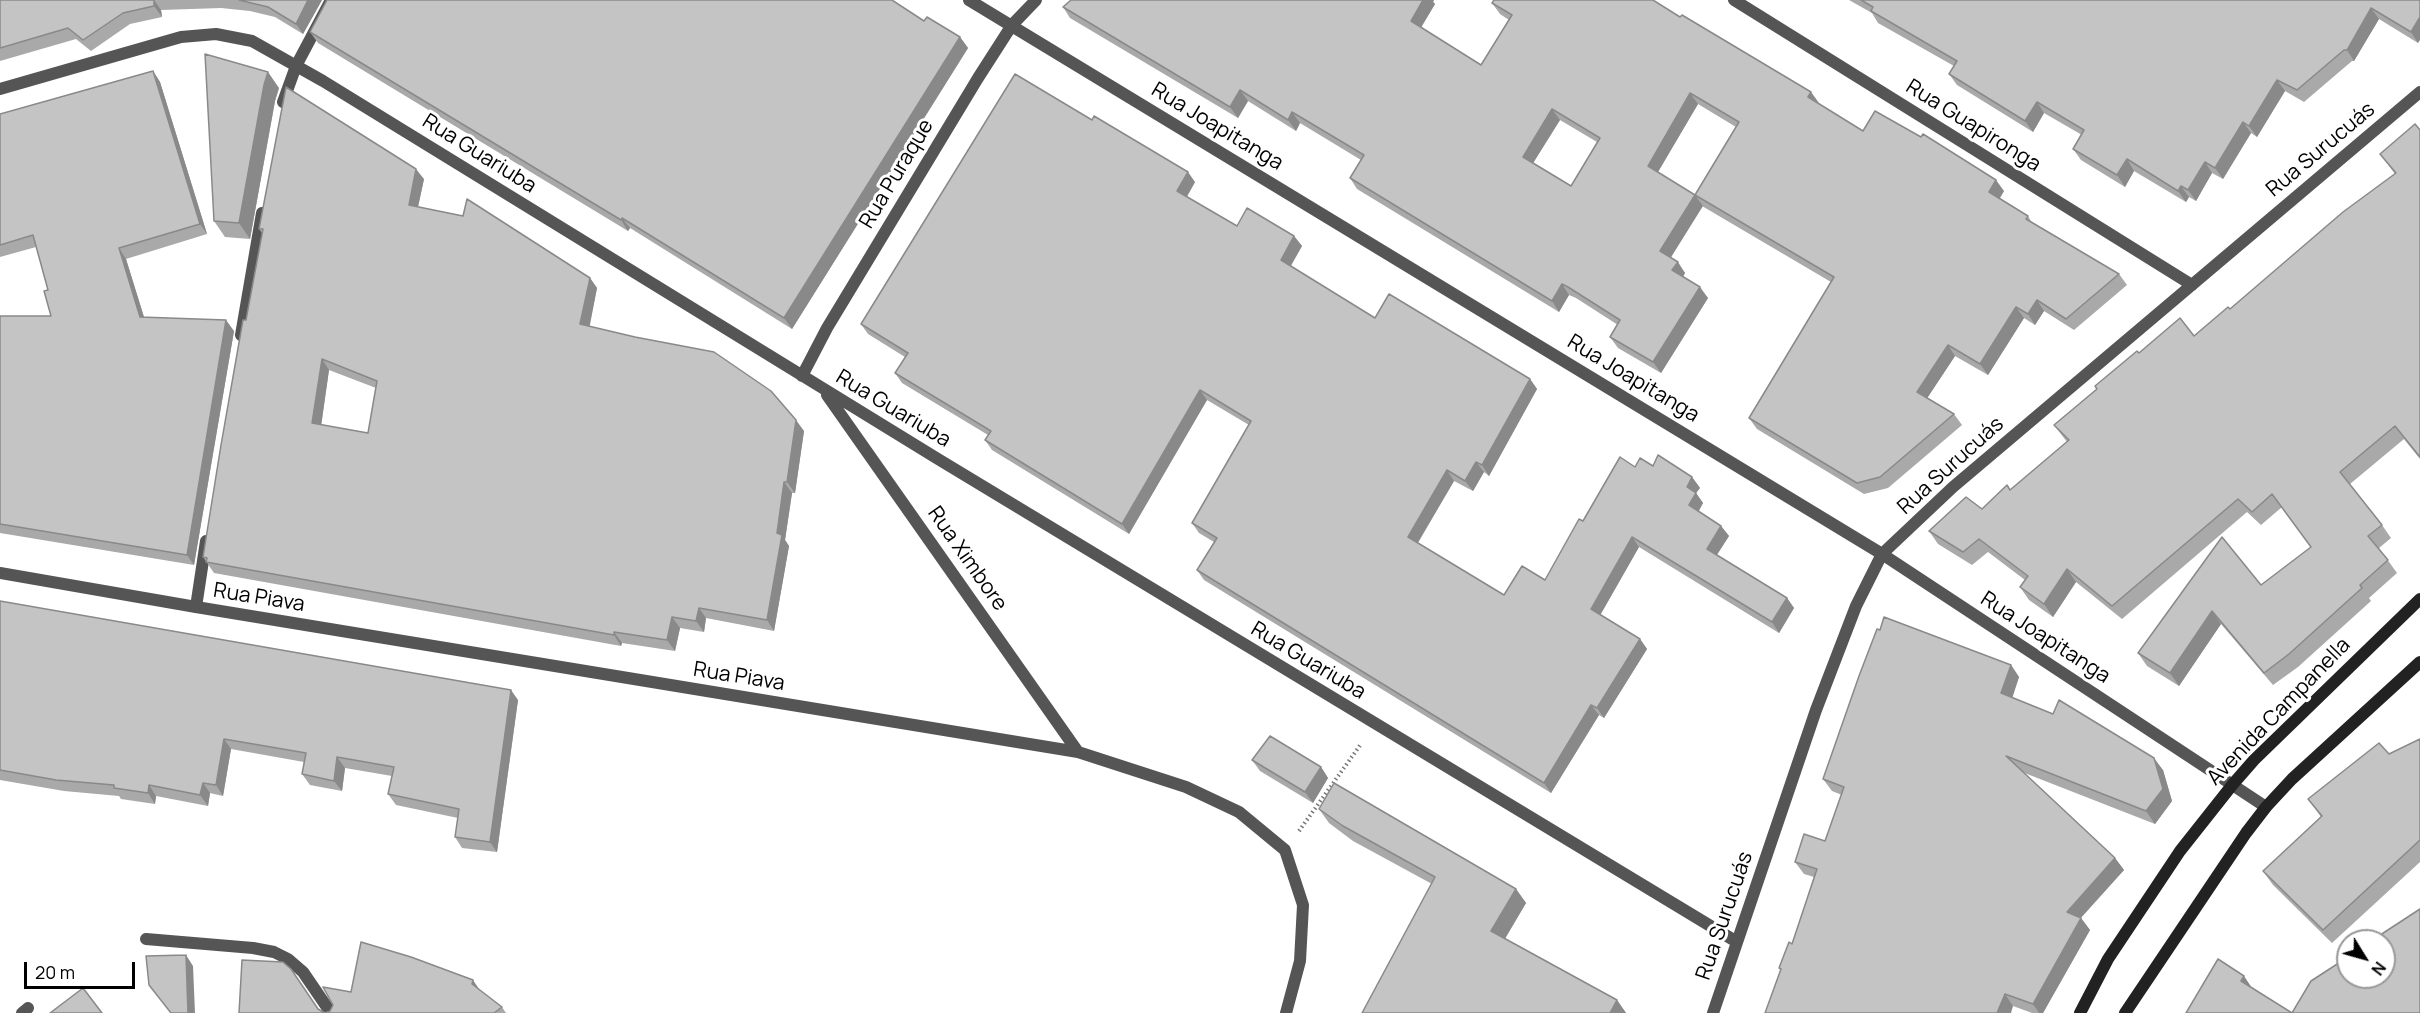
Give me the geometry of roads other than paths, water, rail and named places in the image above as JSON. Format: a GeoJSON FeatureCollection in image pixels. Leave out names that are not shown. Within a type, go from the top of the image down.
{"type":"FeatureCollection","features":[{"type":"Feature","properties":{"kind":"main road","name":"Avenida Campanella"},"geometry":{"type":"LineString","coordinates":[[2080,1013],[2108,959],[2180,851],[2233,784],[2254,760],[2420,599]]}},
{"type":"Feature","properties":{"kind":"main road"},"geometry":{"type":"LineString","coordinates":[[2125,1013],[2246,833],[2266,807],[2292,779],[2420,663]]}},
{"type":"Feature","properties":{"kind":"street"},"geometry":{"type":"LineString","coordinates":[[281,113],[296,66],[331,0]]}},
{"type":"Feature","properties":{"kind":"street","name":"Rua Joapitanga"},"geometry":{"type":"LineString","coordinates":[[969,0],[1882,554],[2266,807]]}},
{"type":"Feature","properties":{"kind":"street","name":"Rua Puraque"},"geometry":{"type":"LineString","coordinates":[[802,376],[827,328],[1012,25],[1036,0]]}},
{"type":"Feature","properties":{"kind":"street","name":"Rua Guapironga"},"geometry":{"type":"LineString","coordinates":[[1734,0],[2192,285]]}},
{"type":"Feature","properties":{"kind":"street","name":"Rua Guariuba"},"geometry":{"type":"LineString","coordinates":[[0,89],[181,37],[216,34],[252,41],[1737,942]]}},
{"type":"Feature","properties":{"kind":"street","name":"Rua Surucuás"},"geometry":{"type":"LineString","coordinates":[[1713,1013],[1816,711],[1856,606],[1882,554],[1953,487],[2420,92]]}},
{"type":"Feature","properties":{"kind":"street"},"geometry":{"type":"LineString","coordinates":[[238,350],[264,201]]}},
{"type":"Feature","properties":{"kind":"street","name":"Rua Ximbore"},"geometry":{"type":"LineString","coordinates":[[823,389],[1078,752]]}},
{"type":"Feature","properties":{"kind":"street"},"geometry":{"type":"LineString","coordinates":[[196,607],[209,525]]}},
{"type":"Feature","properties":{"kind":"street","name":"Rua Piava"},"geometry":{"type":"LineString","coordinates":[[0,573],[1078,752],[1196,792],[1239,812],[1285,850],[1303,905],[1300,961],[1286,1013]]}},
{"type":"Feature","properties":{"kind":"street"},"geometry":{"type":"LineString","coordinates":[[146,939],[253,948],[274,952],[288,959],[303,972],[331,1013]]}}]}
